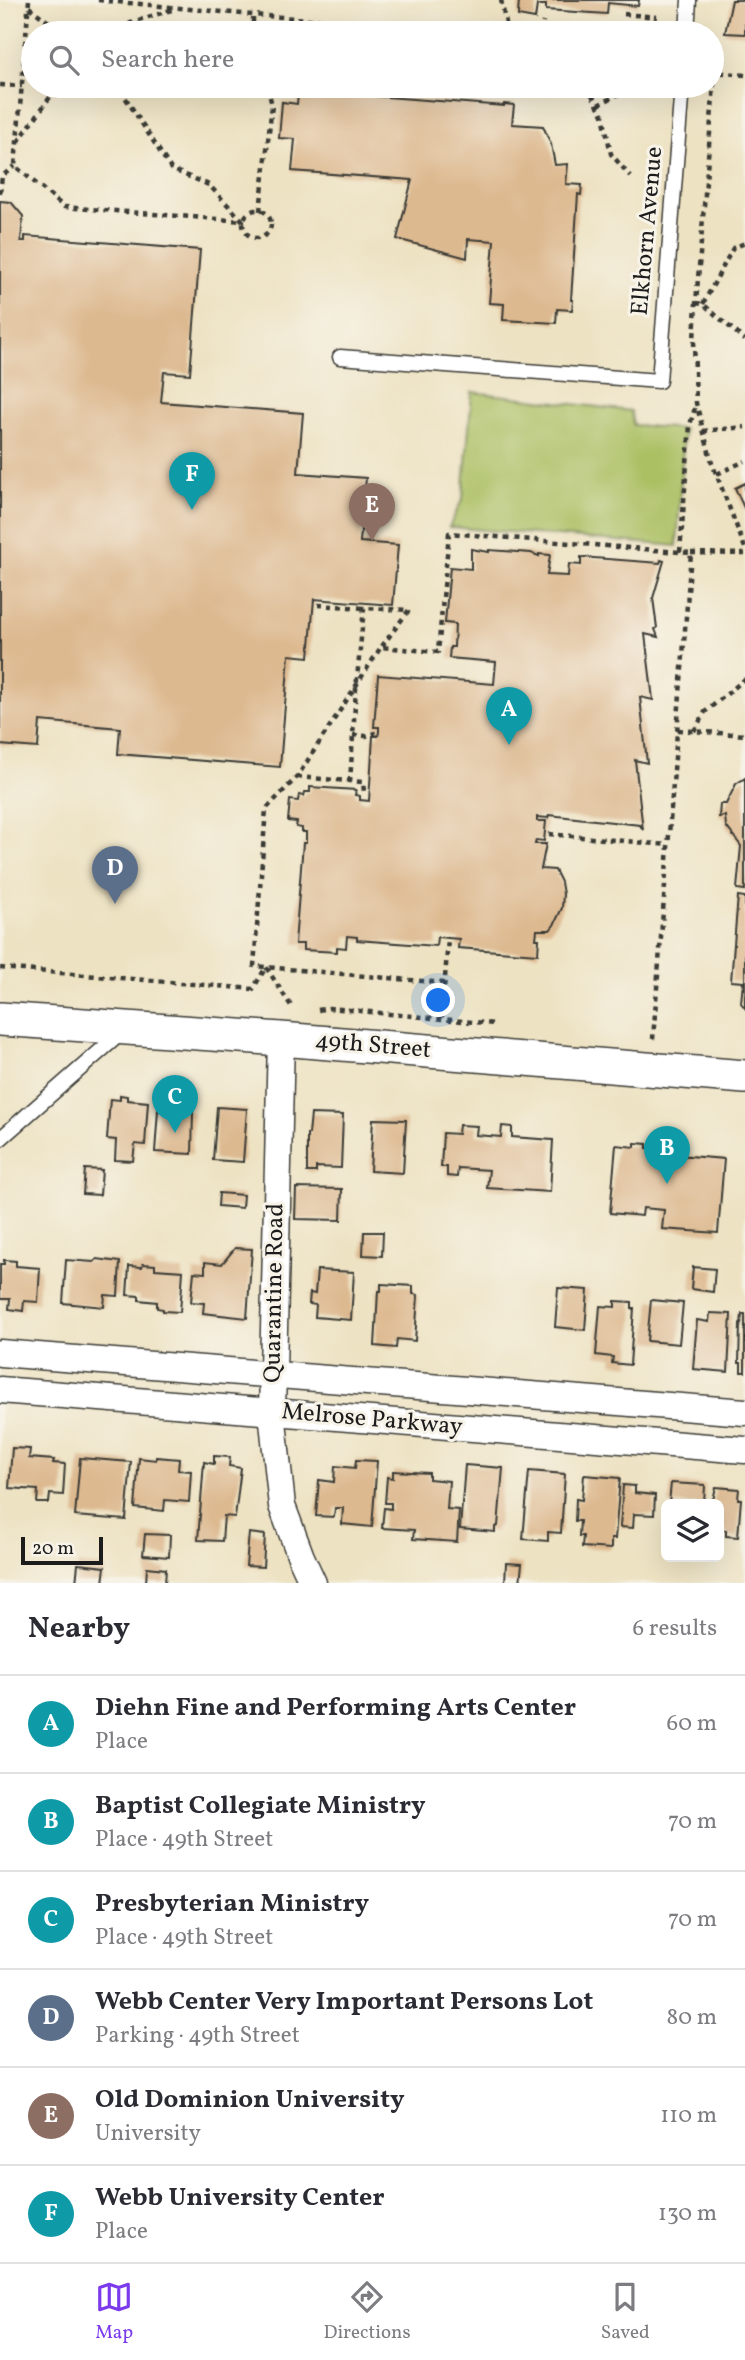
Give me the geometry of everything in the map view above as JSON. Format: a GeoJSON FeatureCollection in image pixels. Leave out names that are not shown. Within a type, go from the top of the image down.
{"type":"FeatureCollection","features":[{"type":"Feature","properties":{"kind":"street","name":"49th Street"},"geometry":{"type":"LineString","coordinates":[[0,1019],[126,1028],[288,1026],[745,1077]]}},
{"type":"Feature","properties":{"kind":"street","name":"Quarantine Road"},"geometry":{"type":"LineString","coordinates":[[288,1026],[272,1412],[282,1506],[313,1583]]}},
{"type":"Feature","properties":{"kind":"street","name":"Melrose Parkway"},"geometry":{"type":"LineString","coordinates":[[0,1353],[745,1412]]}},
{"type":"Feature","properties":{"kind":"street","name":"Melrose Parkway"},"geometry":{"type":"LineString","coordinates":[[0,1390],[745,1450]]}},
{"type":"Feature","properties":{"kind":"lane"},"geometry":{"type":"LineString","coordinates":[[688,21],[689,0]]}},
{"type":"Feature","properties":{"kind":"lane","name":"Elkhorn Avenue"},"geometry":{"type":"LineString","coordinates":[[340,357],[659,381],[681,98]]}},
{"type":"Feature","properties":{"kind":"lane"},"geometry":{"type":"LineString","coordinates":[[0,1139],[126,1028]]}},
{"type":"Feature","properties":{"kind":"path"},"geometry":{"type":"LineString","coordinates":[[98,0],[336,21]]}},
{"type":"Feature","properties":{"kind":"path"},"geometry":{"type":"LineString","coordinates":[[501,0],[505,21]]}},
{"type":"Feature","properties":{"kind":"path"},"geometry":{"type":"LineString","coordinates":[[29,3],[49,21]]}},
{"type":"Feature","properties":{"kind":"path"},"geometry":{"type":"LineString","coordinates":[[27,21],[29,3]]}},
{"type":"Feature","properties":{"kind":"path"},"geometry":{"type":"LineString","coordinates":[[138,21],[179,8]]}},
{"type":"Feature","properties":{"kind":"path"},"geometry":{"type":"LineString","coordinates":[[624,14],[657,17]]}},
{"type":"Feature","properties":{"kind":"path"},"geometry":{"type":"LineString","coordinates":[[253,15],[253,21]]}},
{"type":"Feature","properties":{"kind":"path"},"geometry":{"type":"LineString","coordinates":[[724,73],[745,75]]}},
{"type":"Feature","properties":{"kind":"path"},"geometry":{"type":"LineString","coordinates":[[0,85],[21,86]]}},
{"type":"Feature","properties":{"kind":"path"},"geometry":{"type":"LineString","coordinates":[[0,193],[2,176],[15,166],[21,98]]}},
{"type":"Feature","properties":{"kind":"path"},"geometry":{"type":"LineString","coordinates":[[17,144],[50,98]]}},
{"type":"Feature","properties":{"kind":"path"},"geometry":{"type":"LineString","coordinates":[[126,98],[171,169],[209,185],[243,221],[247,234],[254,238],[263,237],[271,225],[269,216],[260,211],[251,211],[243,221]]}},
{"type":"Feature","properties":{"kind":"path"},"geometry":{"type":"LineString","coordinates":[[260,211],[272,105],[270,98]]}},
{"type":"Feature","properties":{"kind":"path"},"geometry":{"type":"LineString","coordinates":[[594,98],[603,115],[611,154],[631,177]]}},
{"type":"Feature","properties":{"kind":"path"},"geometry":{"type":"LineString","coordinates":[[598,105],[612,98]]}},
{"type":"Feature","properties":{"kind":"path"},"geometry":{"type":"LineString","coordinates":[[382,647],[438,652],[449,533],[691,553],[745,551],[717,474],[696,403],[696,303],[713,98]]}},
{"type":"Feature","properties":{"kind":"path"},"geometry":{"type":"LineString","coordinates":[[15,166],[64,207],[243,221]]}},
{"type":"Feature","properties":{"kind":"path"},"geometry":{"type":"LineString","coordinates":[[704,303],[733,248],[745,243]]}},
{"type":"Feature","properties":{"kind":"path"},"geometry":{"type":"LineString","coordinates":[[696,303],[704,303],[745,340]]}},
{"type":"Feature","properties":{"kind":"path"},"geometry":{"type":"LineString","coordinates":[[680,552],[690,425],[696,403]]}},
{"type":"Feature","properties":{"kind":"path"},"geometry":{"type":"LineString","coordinates":[[703,431],[745,427]]}},
{"type":"Feature","properties":{"kind":"path"},"geometry":{"type":"LineString","coordinates":[[717,474],[745,461]]}},
{"type":"Feature","properties":{"kind":"path"},"geometry":{"type":"LineString","coordinates":[[653,1049],[691,553]]}},
{"type":"Feature","properties":{"kind":"path"},"geometry":{"type":"LineString","coordinates":[[318,605],[409,610],[297,777],[266,810],[254,967],[444,983]]}},
{"type":"Feature","properties":{"kind":"path"},"geometry":{"type":"LineString","coordinates":[[350,782],[364,608]]}},
{"type":"Feature","properties":{"kind":"path"},"geometry":{"type":"LineString","coordinates":[[694,731],[705,712],[745,679]]}},
{"type":"Feature","properties":{"kind":"path"},"geometry":{"type":"LineString","coordinates":[[678,730],[745,735]]}},
{"type":"Feature","properties":{"kind":"path"},"geometry":{"type":"LineString","coordinates":[[353,735],[366,736],[376,733]]}},
{"type":"Feature","properties":{"kind":"path"},"geometry":{"type":"LineString","coordinates":[[297,777],[363,782],[364,792]]}},
{"type":"Feature","properties":{"kind":"path"},"geometry":{"type":"LineString","coordinates":[[550,834],[668,845]]}},
{"type":"Feature","properties":{"kind":"path"},"geometry":{"type":"LineString","coordinates":[[442,1017],[448,939]]}},
{"type":"Feature","properties":{"kind":"path"},"geometry":{"type":"LineString","coordinates":[[0,968],[253,989],[266,967]]}},
{"type":"Feature","properties":{"kind":"path"},"geometry":{"type":"LineString","coordinates":[[266,967],[288,1026]]}},
{"type":"Feature","properties":{"kind":"green space"},"geometry":{"type":"Polygon","coordinates":[[[472,392],[631,411],[633,425],[684,429],[677,546],[449,527],[463,498],[472,392]]]}},
{"type":"Feature","properties":{"kind":"building"},"geometry":{"type":"Polygon","coordinates":[[[519,0],[639,0],[638,6],[608,3],[607,14],[546,10],[546,5],[537,5],[535,19],[518,16],[519,0]]]}},
{"type":"Feature","properties":{"kind":"building"},"geometry":{"type":"Polygon","coordinates":[[[732,0],[745,0],[745,34],[725,33],[732,0]]]}},
{"type":"Feature","properties":{"kind":"building"},"geometry":{"type":"Polygon","coordinates":[[[298,98],[399,98],[504,104],[514,105],[512,124],[543,126],[551,144],[555,165],[568,164],[566,184],[582,185],[581,195],[578,194],[572,310],[557,309],[556,323],[503,320],[504,304],[489,303],[494,241],[468,239],[467,258],[397,239],[412,180],[292,171],[295,139],[279,138],[282,102],[297,104],[298,98]]]}},
{"type":"Feature","properties":{"kind":"building"},"geometry":{"type":"Polygon","coordinates":[[[0,201],[11,202],[23,216],[21,241],[25,241],[25,236],[200,250],[190,374],[164,372],[161,402],[303,413],[298,473],[366,478],[360,542],[398,545],[393,605],[314,599],[309,657],[289,655],[280,767],[118,754],[120,728],[40,721],[38,748],[0,745],[0,201]]]}},
{"type":"Feature","properties":{"kind":"building"},"geometry":{"type":"Polygon","coordinates":[[[745,483],[745,510],[735,488],[745,483]]]}},
{"type":"Feature","properties":{"kind":"building"},"geometry":{"type":"Polygon","coordinates":[[[471,549],[550,555],[547,575],[568,576],[569,564],[581,565],[581,557],[660,563],[661,560],[664,561],[653,598],[658,637],[645,634],[653,700],[640,697],[647,763],[635,760],[643,830],[640,825],[549,815],[548,818],[537,817],[537,821],[546,821],[544,841],[536,840],[535,844],[546,844],[541,869],[555,870],[563,894],[562,908],[554,925],[550,930],[537,930],[538,954],[458,948],[459,939],[437,937],[436,946],[357,940],[357,937],[347,936],[346,948],[337,947],[337,952],[303,950],[303,944],[295,944],[306,832],[296,827],[297,822],[288,821],[290,800],[298,801],[299,795],[304,796],[305,792],[310,792],[310,787],[356,790],[355,795],[360,796],[360,800],[369,801],[373,736],[378,736],[379,732],[379,727],[374,727],[378,675],[494,684],[496,662],[449,658],[450,647],[454,647],[455,624],[445,623],[450,567],[471,569],[471,549]]]}},
{"type":"Feature","properties":{"kind":"building"},"geometry":{"type":"Polygon","coordinates":[[[745,778],[745,890],[737,889],[741,846],[726,826],[725,816],[719,817],[720,804],[726,804],[736,784],[745,778]]]}},
{"type":"Feature","properties":{"kind":"building"},"geometry":{"type":"Polygon","coordinates":[[[738,896],[745,897],[745,1008],[741,1003],[743,982],[731,981],[738,896]]]}},
{"type":"Feature","properties":{"kind":"building"},"geometry":{"type":"Polygon","coordinates":[[[120,1095],[127,1096],[127,1100],[148,1102],[145,1145],[135,1144],[133,1161],[115,1160],[116,1140],[107,1139],[110,1099],[120,1100],[120,1095]]]}},
{"type":"Feature","properties":{"kind":"building"},"geometry":{"type":"Polygon","coordinates":[[[217,1107],[247,1109],[243,1162],[213,1160],[217,1107]]]}},
{"type":"Feature","properties":{"kind":"building"},"geometry":{"type":"Polygon","coordinates":[[[158,1110],[193,1112],[192,1154],[155,1152],[158,1110]]]}},
{"type":"Feature","properties":{"kind":"building"},"geometry":{"type":"Polygon","coordinates":[[[311,1114],[343,1115],[341,1168],[316,1167],[316,1172],[307,1172],[307,1134],[311,1114]]]}},
{"type":"Feature","properties":{"kind":"building"},"geometry":{"type":"Polygon","coordinates":[[[373,1119],[406,1120],[403,1173],[370,1171],[373,1119]]]}},
{"type":"Feature","properties":{"kind":"building"},"geometry":{"type":"Polygon","coordinates":[[[459,1125],[477,1126],[476,1135],[501,1137],[502,1126],[512,1127],[512,1137],[553,1140],[550,1192],[487,1188],[489,1170],[458,1168],[457,1177],[447,1176],[447,1167],[441,1167],[443,1133],[458,1134],[459,1125]]]}},
{"type":"Feature","properties":{"kind":"building"},"geometry":{"type":"Polygon","coordinates":[[[635,1143],[647,1144],[647,1148],[679,1151],[678,1155],[724,1159],[718,1233],[662,1229],[664,1210],[643,1208],[642,1216],[610,1213],[616,1145],[635,1147],[635,1143]]]}},
{"type":"Feature","properties":{"kind":"building"},"geometry":{"type":"Polygon","coordinates":[[[85,1169],[102,1170],[100,1195],[83,1194],[85,1169]]]}},
{"type":"Feature","properties":{"kind":"building"},"geometry":{"type":"Polygon","coordinates":[[[296,1188],[342,1189],[341,1220],[295,1219],[296,1188]]]}},
{"type":"Feature","properties":{"kind":"building"},"geometry":{"type":"Polygon","coordinates":[[[219,1193],[243,1195],[242,1208],[218,1206],[219,1193]]]}},
{"type":"Feature","properties":{"kind":"building"},"geometry":{"type":"Polygon","coordinates":[[[364,1232],[383,1232],[382,1256],[363,1255],[364,1232]]]}},
{"type":"Feature","properties":{"kind":"building"},"geometry":{"type":"Polygon","coordinates":[[[235,1248],[252,1249],[247,1318],[203,1313],[204,1303],[191,1302],[194,1272],[205,1273],[205,1262],[222,1264],[235,1248]]]}},
{"type":"Feature","properties":{"kind":"building"},"geometry":{"type":"Polygon","coordinates":[[[97,1259],[120,1262],[118,1296],[105,1295],[104,1307],[63,1303],[66,1260],[94,1262],[97,1259]]]}},
{"type":"Feature","properties":{"kind":"building"},"geometry":{"type":"Polygon","coordinates":[[[4,1260],[16,1261],[16,1266],[40,1268],[38,1302],[24,1301],[23,1311],[9,1309],[10,1299],[0,1299],[0,1264],[4,1264],[4,1260]]]}},
{"type":"Feature","properties":{"kind":"building"},"geometry":{"type":"Polygon","coordinates":[[[143,1264],[155,1265],[155,1269],[183,1271],[180,1312],[163,1311],[157,1308],[157,1302],[139,1300],[139,1296],[127,1295],[129,1266],[142,1267],[143,1264]]]}},
{"type":"Feature","properties":{"kind":"building"},"geometry":{"type":"Polygon","coordinates":[[[693,1267],[715,1269],[713,1292],[691,1289],[693,1267]]]}},
{"type":"Feature","properties":{"kind":"building"},"geometry":{"type":"Polygon","coordinates":[[[317,1270],[354,1272],[351,1320],[315,1317],[316,1305],[309,1304],[310,1293],[315,1294],[317,1270]]]}},
{"type":"Feature","properties":{"kind":"building"},"geometry":{"type":"Polygon","coordinates":[[[381,1284],[413,1286],[413,1294],[418,1295],[415,1341],[397,1339],[396,1348],[375,1346],[378,1291],[381,1291],[381,1284]]]}},
{"type":"Feature","properties":{"kind":"building"},"geometry":{"type":"Polygon","coordinates":[[[558,1288],[588,1290],[585,1330],[555,1327],[558,1288]]]}},
{"type":"Feature","properties":{"kind":"building"},"geometry":{"type":"Polygon","coordinates":[[[651,1300],[683,1303],[679,1344],[647,1341],[651,1300]]]}},
{"type":"Feature","properties":{"kind":"building"},"geometry":{"type":"Polygon","coordinates":[[[615,1301],[632,1302],[634,1308],[630,1365],[612,1363],[613,1357],[596,1355],[600,1306],[615,1307],[615,1301]]]}},
{"type":"Feature","properties":{"kind":"building"},"geometry":{"type":"Polygon","coordinates":[[[710,1313],[731,1314],[728,1372],[693,1369],[697,1320],[709,1322],[710,1313]]]}},
{"type":"Feature","properties":{"kind":"building"},"geometry":{"type":"Polygon","coordinates":[[[742,1314],[745,1314],[745,1372],[741,1372],[739,1363],[742,1314]]]}},
{"type":"Feature","properties":{"kind":"building"},"geometry":{"type":"Polygon","coordinates":[[[12,1448],[30,1449],[29,1458],[54,1460],[53,1463],[65,1464],[63,1495],[50,1494],[49,1503],[37,1503],[38,1490],[9,1488],[12,1448]]]}},
{"type":"Feature","properties":{"kind":"building"},"geometry":{"type":"Polygon","coordinates":[[[214,1456],[230,1457],[229,1466],[241,1468],[235,1517],[224,1516],[222,1541],[198,1540],[204,1462],[214,1464],[214,1456]]]}},
{"type":"Feature","properties":{"kind":"building"},"geometry":{"type":"Polygon","coordinates":[[[156,1457],[179,1459],[178,1470],[191,1471],[189,1502],[165,1500],[164,1511],[135,1508],[139,1458],[156,1460],[156,1457]]]}},
{"type":"Feature","properties":{"kind":"building"},"geometry":{"type":"Polygon","coordinates":[[[80,1458],[131,1462],[126,1520],[75,1516],[80,1458]]]}},
{"type":"Feature","properties":{"kind":"building"},"geometry":{"type":"Polygon","coordinates":[[[356,1460],[377,1461],[372,1527],[342,1524],[343,1508],[335,1508],[334,1517],[316,1516],[319,1480],[334,1482],[335,1466],[355,1468],[356,1460]]]}},
{"type":"Feature","properties":{"kind":"building"},"geometry":{"type":"Polygon","coordinates":[[[465,1465],[503,1468],[498,1526],[495,1527],[495,1532],[460,1529],[465,1465]]]}},
{"type":"Feature","properties":{"kind":"building"},"geometry":{"type":"Polygon","coordinates":[[[393,1471],[429,1473],[429,1479],[449,1481],[447,1509],[459,1510],[457,1542],[413,1539],[414,1530],[382,1528],[384,1508],[391,1509],[391,1503],[385,1503],[387,1477],[393,1478],[393,1471]]]}},
{"type":"Feature","properties":{"kind":"building"},"geometry":{"type":"Polygon","coordinates":[[[529,1471],[565,1474],[561,1533],[548,1532],[548,1541],[523,1539],[529,1471]]]}},
{"type":"Feature","properties":{"kind":"building"},"geometry":{"type":"Polygon","coordinates":[[[584,1475],[620,1478],[615,1539],[611,1539],[611,1549],[582,1547],[583,1536],[579,1536],[580,1521],[575,1521],[576,1499],[582,1500],[584,1475]]]}},
{"type":"Feature","properties":{"kind":"building"},"geometry":{"type":"Polygon","coordinates":[[[671,1483],[705,1485],[704,1499],[669,1499],[671,1483]]]}},
{"type":"Feature","properties":{"kind":"building"},"geometry":{"type":"Polygon","coordinates":[[[623,1485],[635,1486],[635,1493],[655,1495],[654,1515],[634,1514],[633,1528],[620,1527],[623,1485]]]}},
{"type":"Feature","properties":{"kind":"building"},"geometry":{"type":"Polygon","coordinates":[[[716,1487],[739,1489],[738,1499],[741,1499],[738,1537],[726,1536],[724,1499],[713,1499],[716,1487]]]}},
{"type":"Feature","properties":{"kind":"building"},"geometry":{"type":"Polygon","coordinates":[[[249,1533],[265,1535],[263,1567],[246,1566],[249,1533]]]}},
{"type":"Feature","properties":{"kind":"building"},"geometry":{"type":"Polygon","coordinates":[[[145,1534],[170,1535],[169,1557],[143,1555],[145,1534]]]}},
{"type":"Feature","properties":{"kind":"building"},"geometry":{"type":"Polygon","coordinates":[[[506,1563],[522,1564],[520,1583],[505,1583],[506,1563]]]}},
{"type":"Feature","properties":{"kind":"building"},"geometry":{"type":"Polygon","coordinates":[[[78,1564],[105,1567],[103,1583],[76,1583],[78,1564]]]}},
{"type":"Feature","properties":{"kind":"building"},"geometry":{"type":"Polygon","coordinates":[[[147,1567],[166,1569],[165,1583],[146,1583],[147,1567]]]}},
{"type":"Feature","properties":{"kind":"place","name":"Webb University Center"},"geometry":{"type":"Point","coordinates":[192,510]}},
{"type":"Feature","properties":{"kind":"place","name":"Old Dominion University"},"geometry":{"type":"Point","coordinates":[372,541]}},
{"type":"Feature","properties":{"kind":"place","name":"Diehn Fine and Performing Arts Center"},"geometry":{"type":"Point","coordinates":[509,745]}},
{"type":"Feature","properties":{"kind":"place","name":"Webb Center Very Important Persons Lot"},"geometry":{"type":"Point","coordinates":[115,904]}},
{"type":"Feature","properties":{"kind":"place","name":"Presbyterian Ministry"},"geometry":{"type":"Point","coordinates":[175,1133]}},
{"type":"Feature","properties":{"kind":"place","name":"Baptist Collegiate Ministry"},"geometry":{"type":"Point","coordinates":[667,1184]}}]}
